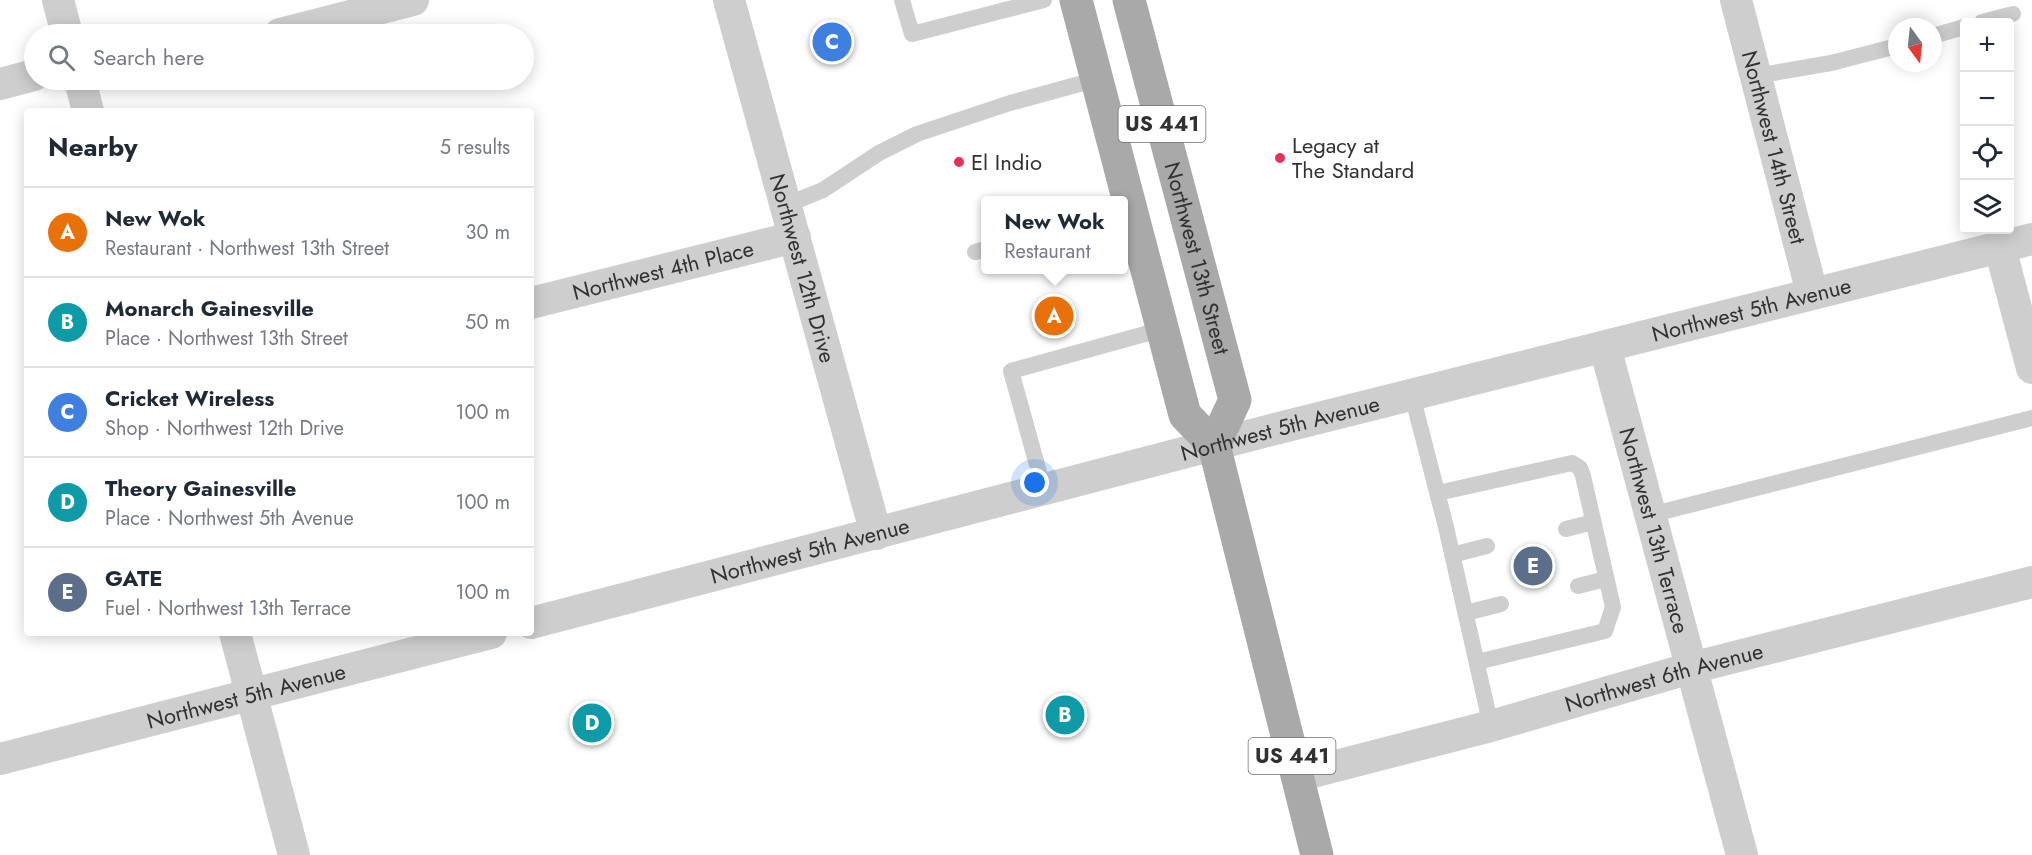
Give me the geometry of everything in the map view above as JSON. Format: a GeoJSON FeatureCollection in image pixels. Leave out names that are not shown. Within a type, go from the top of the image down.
{"type":"FeatureCollection","features":[{"type":"Feature","properties":{"kind":"main road","name":"US 441"},"geometry":{"type":"LineString","coordinates":[[1076,0],[1098,79],[1124,196]]}},
{"type":"Feature","properties":{"kind":"main road","name":"Northwest 13th Street"},"geometry":{"type":"LineString","coordinates":[[1129,0],[1235,400],[1214,445]]}},
{"type":"Feature","properties":{"kind":"main road","name":"US 441"},"geometry":{"type":"LineString","coordinates":[[1128,212],[1163,329],[1185,415],[1214,445],[1317,855]]}},
{"type":"Feature","properties":{"kind":"street"},"geometry":{"type":"LineString","coordinates":[[58,0],[64,24]]}},
{"type":"Feature","properties":{"kind":"street"},"geometry":{"type":"LineString","coordinates":[[319,24],[413,0]]}},
{"type":"Feature","properties":{"kind":"street","name":"Northwest 12th Drive"},"geometry":{"type":"LineString","coordinates":[[729,0],[876,534]]}},
{"type":"Feature","properties":{"kind":"street","name":"Northwest 14th Street"},"geometry":{"type":"LineString","coordinates":[[1736,0],[1812,293]]}},
{"type":"Feature","properties":{"kind":"street"},"geometry":{"type":"LineString","coordinates":[[0,84],[24,78]]}},
{"type":"Feature","properties":{"kind":"street"},"geometry":{"type":"LineString","coordinates":[[83,90],[87,108]]}},
{"type":"Feature","properties":{"kind":"street","name":"Northwest 4th Place"},"geometry":{"type":"LineString","coordinates":[[534,302],[795,237]]}},
{"type":"Feature","properties":{"kind":"street","name":"Northwest 5th Avenue"},"geometry":{"type":"LineString","coordinates":[[534,622],[1214,445],[2032,239]]}},
{"type":"Feature","properties":{"kind":"street"},"geometry":{"type":"LineString","coordinates":[[2000,248],[2032,368]]}},
{"type":"Feature","properties":{"kind":"street","name":"Northwest 13th Terrace"},"geometry":{"type":"LineString","coordinates":[[1605,347],[1742,855]]}},
{"type":"Feature","properties":{"kind":"street","name":"Northwest 6th Avenue"},"geometry":{"type":"LineString","coordinates":[[1297,776],[1491,726],[1691,668],[2032,582]]}},
{"type":"Feature","properties":{"kind":"street"},"geometry":{"type":"LineString","coordinates":[[236,636],[294,855]]}},
{"type":"Feature","properties":{"kind":"street","name":"Northwest 5th Avenue"},"geometry":{"type":"LineString","coordinates":[[0,759],[479,636]]}},
{"type":"Feature","properties":{"kind":"lane"},"geometry":{"type":"LineString","coordinates":[[902,0],[912,34],[1044,0]]}},
{"type":"Feature","properties":{"kind":"lane"},"geometry":{"type":"LineString","coordinates":[[1998,18],[2013,14]]}},
{"type":"Feature","properties":{"kind":"lane"},"geometry":{"type":"LineString","coordinates":[[1942,33],[1960,28]]}},
{"type":"Feature","properties":{"kind":"lane"},"geometry":{"type":"LineString","coordinates":[[1756,76],[1831,63],[1888,47]]}},
{"type":"Feature","properties":{"kind":"lane"},"geometry":{"type":"LineString","coordinates":[[786,205],[823,190],[879,153],[917,134],[1010,103],[1098,79]]}},
{"type":"Feature","properties":{"kind":"lane"},"geometry":{"type":"LineString","coordinates":[[1044,490],[1011,371],[1163,329]]}},
{"type":"Feature","properties":{"kind":"lane"},"geometry":{"type":"LineString","coordinates":[[1412,395],[1438,493],[1491,726]]}},
{"type":"Feature","properties":{"kind":"lane"},"geometry":{"type":"LineString","coordinates":[[1650,514],[2032,418]]}},
{"type":"Feature","properties":{"kind":"lane"},"geometry":{"type":"LineString","coordinates":[[1438,493],[1572,463],[1580,468],[1583,476],[1612,608],[1605,631],[1477,662]]}},
{"type":"Feature","properties":{"kind":"lane"},"geometry":{"type":"LineString","coordinates":[[1566,529],[1593,522]]}},
{"type":"Feature","properties":{"kind":"lane"},"geometry":{"type":"LineString","coordinates":[[1452,555],[1487,546]]}},
{"type":"Feature","properties":{"kind":"lane"},"geometry":{"type":"LineString","coordinates":[[1578,586],[1606,579]]}},
{"type":"Feature","properties":{"kind":"lane"},"geometry":{"type":"LineString","coordinates":[[1466,613],[1501,604]]}},
{"type":"Feature","properties":{"kind":"place","name":"Cricket Wireless"},"geometry":{"type":"Point","coordinates":[832,42]}},
{"type":"Feature","properties":{"kind":"place","name":"Legacy at The Standard"},"geometry":{"type":"Point","coordinates":[1280,158]}},
{"type":"Feature","properties":{"kind":"place","name":"El Indio"},"geometry":{"type":"Point","coordinates":[959,162]}},
{"type":"Feature","properties":{"kind":"place","name":"New Wok"},"geometry":{"type":"Point","coordinates":[1054,316]}},
{"type":"Feature","properties":{"kind":"place","name":"GATE"},"geometry":{"type":"Point","coordinates":[1533,566]}},
{"type":"Feature","properties":{"kind":"place","name":"Monarch Gainesville"},"geometry":{"type":"Point","coordinates":[1065,715]}},
{"type":"Feature","properties":{"kind":"place","name":"Theory Gainesville"},"geometry":{"type":"Point","coordinates":[592,723]}}]}
